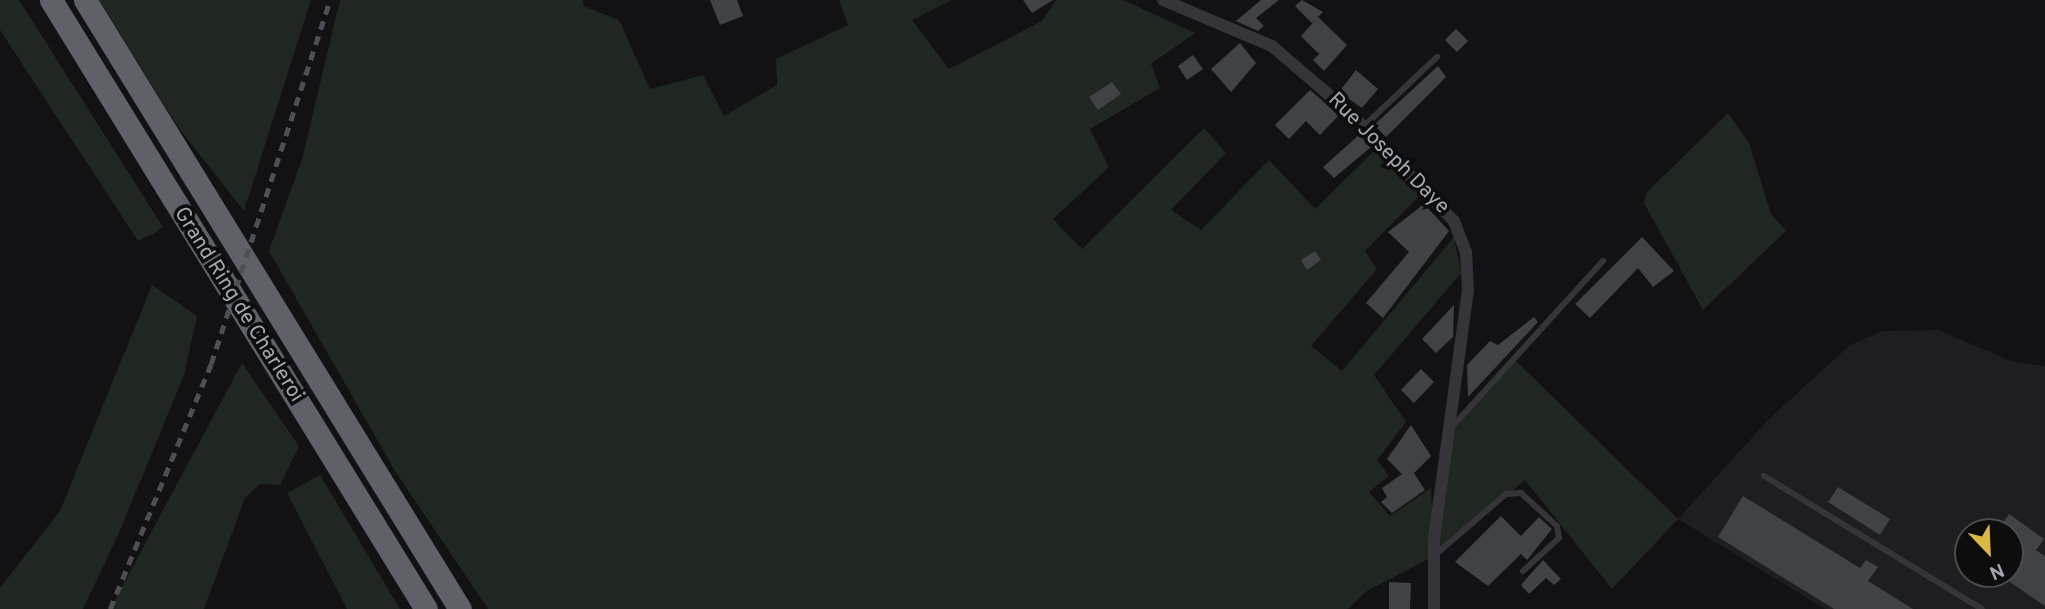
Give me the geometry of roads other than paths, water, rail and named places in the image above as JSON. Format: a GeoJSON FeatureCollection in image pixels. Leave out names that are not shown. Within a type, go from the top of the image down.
{"type":"FeatureCollection","features":[{"type":"Feature","properties":{"kind":"highway","name":"Grand Ring de Charleroi"},"geometry":{"type":"LineString","coordinates":[[51,0],[426,609]]}},
{"type":"Feature","properties":{"kind":"highway","name":"Grand Ring de Charleroi"},"geometry":{"type":"LineString","coordinates":[[85,0],[460,607]]}},
{"type":"Feature","properties":{"kind":"street","name":"Rue Joseph Daye"},"geometry":{"type":"LineString","coordinates":[[1163,0],[1272,46],[1363,127],[1454,221],[1466,252],[1468,290],[1434,555],[1434,609]]}},
{"type":"Feature","properties":{"kind":"lane"},"geometry":{"type":"LineString","coordinates":[[1363,127],[1437,57]]}},
{"type":"Feature","properties":{"kind":"lane"},"geometry":{"type":"LineString","coordinates":[[1449,430],[1603,261]]}},
{"type":"Feature","properties":{"kind":"lane"},"geometry":{"type":"LineString","coordinates":[[1764,476],[1982,609]]}},
{"type":"Feature","properties":{"kind":"lane"},"geometry":{"type":"LineString","coordinates":[[1434,555],[1506,494],[1521,493],[1557,526],[1559,538],[1523,571]]}},
{"type":"Feature","properties":{"kind":"railway"},"geometry":{"type":"LineString","coordinates":[[110,609],[211,364],[330,0]]}}]}
